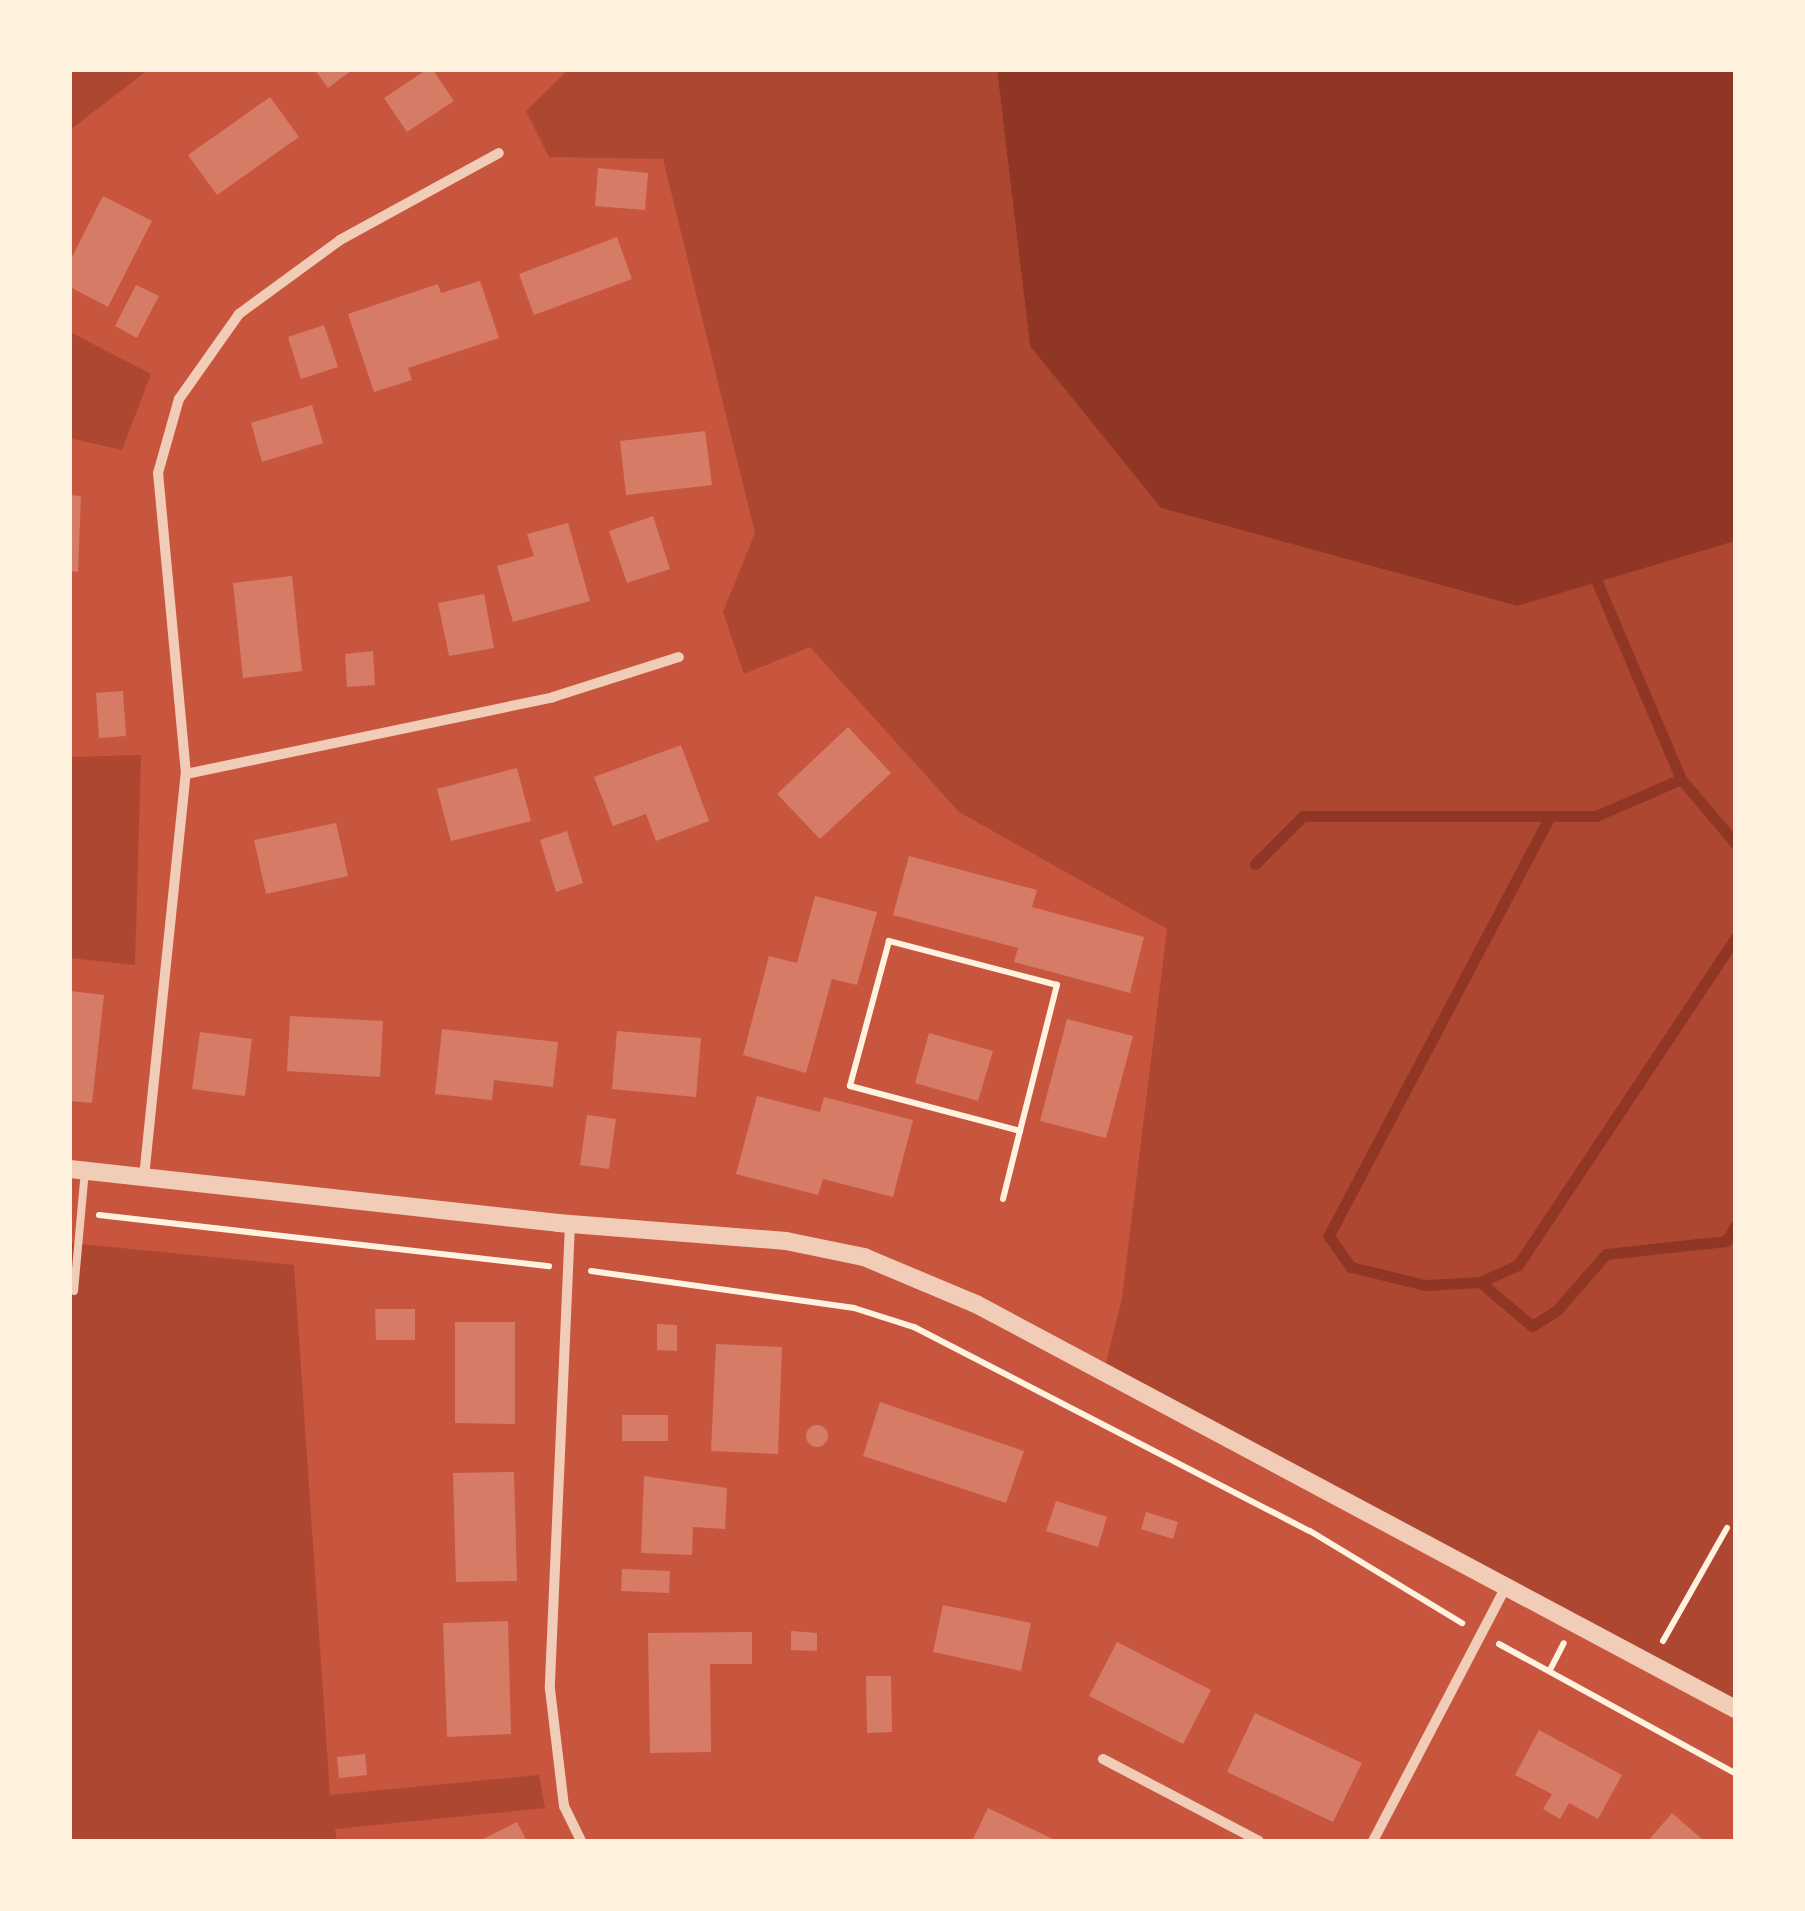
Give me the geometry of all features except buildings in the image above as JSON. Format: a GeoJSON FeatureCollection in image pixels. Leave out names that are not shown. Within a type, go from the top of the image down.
{"type":"FeatureCollection","features":[{"type":"Feature","properties":{"kind":"street"},"geometry":{"type":"LineString","coordinates":[[144,1177],[186,774],[158,473],[179,399],[239,314],[340,240],[499,153]]}},
{"type":"Feature","properties":{"kind":"street"},"geometry":{"type":"LineString","coordinates":[[186,774],[554,697],[679,657]]}},
{"type":"Feature","properties":{"kind":"street"},"geometry":{"type":"LineString","coordinates":[[78,1170],[570,1224],[786,1240],[864,1257],[942,1287],[1735,1709]]}},
{"type":"Feature","properties":{"kind":"street"},"geometry":{"type":"LineString","coordinates":[[570,1224],[550,1688],[564,1806],[580,1841]]}},
{"type":"Feature","properties":{"kind":"street"},"geometry":{"type":"LineString","coordinates":[[1373,1841],[1505,1588]]}},
{"type":"Feature","properties":{"kind":"street"},"geometry":{"type":"LineString","coordinates":[[1102,1759],[1259,1841]]}},
{"type":"Feature","properties":{"kind":"lane"},"geometry":{"type":"LineString","coordinates":[[74,1291],[82,1213],[78,1170]]}},
{"type":"Feature","properties":{"kind":"path"},"geometry":{"type":"LineString","coordinates":[[1003,1199],[1058,986],[889,941],[850,1086],[1020,1131]]}},
{"type":"Feature","properties":{"kind":"path"},"geometry":{"type":"LineString","coordinates":[[82,1213],[569,1268],[854,1308],[914,1327],[1310,1530],[1481,1634],[1735,1773]]}},
{"type":"Feature","properties":{"kind":"path"},"geometry":{"type":"LineString","coordinates":[[1651,1665],[1726,1528]]}},
{"type":"Feature","properties":{"kind":"shaded area"},"geometry":{"type":"Polygon","coordinates":[[[70,70],[148,70],[70,130],[70,70]]]}},
{"type":"Feature","properties":{"kind":"shaded area"},"geometry":{"type":"Polygon","coordinates":[[[568,70],[997,70],[1030,346],[1161,508],[1516,606],[1735,541],[1735,1708],[1104,1371],[1122,1298],[1167,929],[959,812],[810,647],[744,674],[723,612],[755,533],[663,159],[549,157],[526,111],[568,70]]]}},
{"type":"Feature","properties":{"kind":"shaded area"},"geometry":{"type":"Polygon","coordinates":[[[997,70],[1735,70],[1735,541],[1517,606],[1161,508],[1030,346],[997,70]]]}},
{"type":"Feature","properties":{"kind":"shaded area"},"geometry":{"type":"Polygon","coordinates":[[[70,332],[151,374],[122,450],[70,438],[70,332]]]}},
{"type":"Feature","properties":{"kind":"shaded area"},"geometry":{"type":"Polygon","coordinates":[[[141,755],[135,965],[70,958],[70,757],[141,755]]]}},
{"type":"Feature","properties":{"kind":"shaded area"},"geometry":{"type":"Polygon","coordinates":[[[70,1243],[294,1265],[330,1795],[539,1775],[545,1808],[335,1829],[337,1841],[70,1841],[70,1243]]]}},
{"type":"Feature","properties":{"kind":"waterway"},"geometry":{"type":"LineString","coordinates":[[1597,582],[1681,779],[1735,843]]}},
{"type":"Feature","properties":{"kind":"waterway"},"geometry":{"type":"LineString","coordinates":[[1255,864],[1303,816],[1596,816],[1681,779]]}},
{"type":"Feature","properties":{"kind":"waterway"},"geometry":{"type":"LineString","coordinates":[[1550,816],[1329,1236],[1351,1267],[1425,1285],[1480,1282],[1518,1265],[1735,939]]}},
{"type":"Feature","properties":{"kind":"waterway"},"geometry":{"type":"LineString","coordinates":[[1480,1282],[1532,1326],[1556,1311],[1606,1254],[1726,1241],[1735,1226]]}}]}
